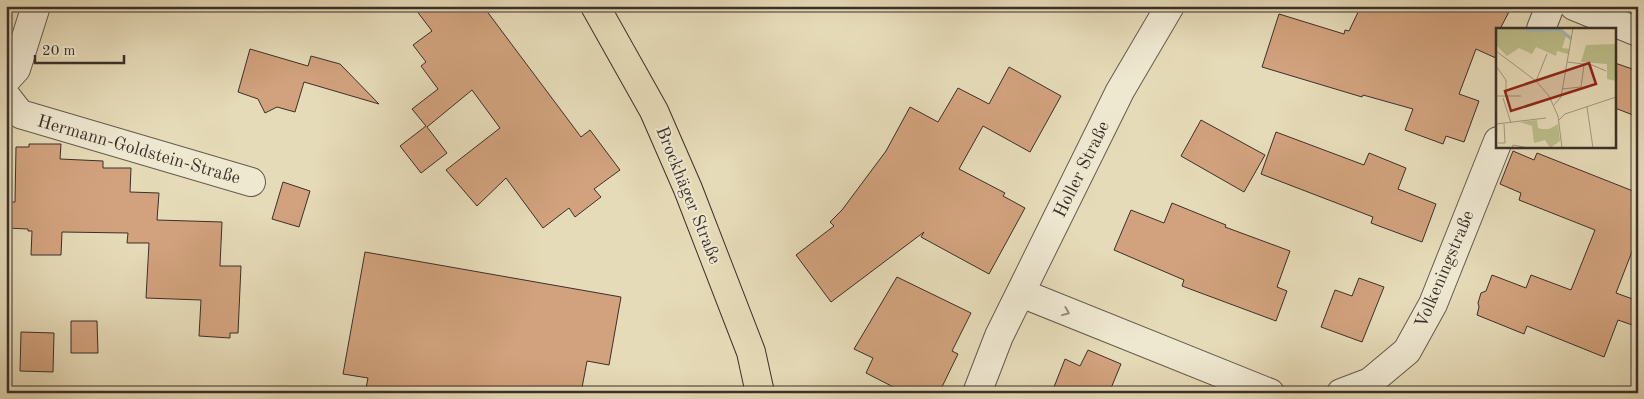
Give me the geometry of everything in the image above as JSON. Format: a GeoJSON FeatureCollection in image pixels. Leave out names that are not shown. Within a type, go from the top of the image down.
{"type":"FeatureCollection","features":[{"type":"Feature","properties":{"kind":"main road","name":"Brockhäger Straße"},"geometry":{"type":"LineString","coordinates":[[604,10],[654,111],[680,172],[751,352],[760,393]]}},
{"type":"Feature","properties":{"kind":"street"},"geometry":{"type":"LineString","coordinates":[[6,80],[16,69],[36,6]]}},
{"type":"Feature","properties":{"kind":"street","name":"Holler Straße"},"geometry":{"type":"LineString","coordinates":[[977,393],[999,336],[1120,91],[1170,6]]}},
{"type":"Feature","properties":{"kind":"street"},"geometry":{"type":"LineString","coordinates":[[1542,28],[1550,6]]}},
{"type":"Feature","properties":{"kind":"street"},"geometry":{"type":"LineString","coordinates":[[1574,6],[1638,32]]}},
{"type":"Feature","properties":{"kind":"street","name":"Hermann-Goldstein-Straße"},"geometry":{"type":"LineString","coordinates":[[6,96],[20,114],[251,182]]}},
{"type":"Feature","properties":{"kind":"street","name":"Volkeningstraße"},"geometry":{"type":"LineString","coordinates":[[1341,393],[1370,382],[1407,351],[1434,304],[1496,145]]}},
{"type":"Feature","properties":{"kind":"street"},"geometry":{"type":"LineString","coordinates":[[1021,293],[1270,393]]}},
{"type":"Feature","properties":{"kind":"street","name":"Holler Straße"},"geometry":{"type":"LineString","coordinates":[[961,393],[999,336]]}},
{"type":"Feature","properties":{"kind":"building"},"geometry":{"type":"Polygon","coordinates":[[[413,6],[483,6],[581,137],[590,130],[620,170],[594,189],[601,197],[575,217],[569,208],[543,228],[506,178],[477,206],[446,170],[500,128],[472,90],[427,127],[447,153],[421,173],[400,146],[426,126],[412,109],[438,89],[421,66],[426,62],[413,45],[432,31],[413,6]]]}},
{"type":"Feature","properties":{"kind":"building"},"geometry":{"type":"Polygon","coordinates":[[[1361,6],[1512,6],[1501,28],[1496,28],[1496,58],[1476,49],[1459,94],[1479,101],[1464,142],[1446,136],[1443,144],[1405,130],[1413,109],[1363,95],[1362,97],[1262,67],[1279,14],[1344,34],[1345,30],[1349,31],[1361,6]]]}},
{"type":"Feature","properties":{"kind":"building"},"geometry":{"type":"Polygon","coordinates":[[[250,49],[308,66],[311,56],[340,64],[379,104],[304,82],[295,112],[277,107],[265,113],[258,99],[238,92],[250,49]]]}},
{"type":"Feature","properties":{"kind":"building"},"geometry":{"type":"Polygon","coordinates":[[[1616,63],[1638,71],[1638,117],[1616,108],[1616,63]]]}},
{"type":"Feature","properties":{"kind":"building"},"geometry":{"type":"Polygon","coordinates":[[[1009,67],[1061,96],[1030,152],[983,126],[959,169],[1005,193],[1003,196],[1025,208],[989,274],[921,237],[924,232],[831,302],[796,255],[834,226],[830,222],[842,210],[886,151],[910,107],[938,122],[958,88],[989,104],[1009,67]]]}},
{"type":"Feature","properties":{"kind":"building"},"geometry":{"type":"Polygon","coordinates":[[[1201,120],[1265,155],[1244,192],[1181,156],[1201,120]]]}},
{"type":"Feature","properties":{"kind":"building"},"geometry":{"type":"Polygon","coordinates":[[[1276,132],[1364,165],[1369,153],[1406,168],[1398,189],[1436,204],[1422,242],[1371,223],[1373,217],[1261,174],[1276,132]]]}},
{"type":"Feature","properties":{"kind":"building"},"geometry":{"type":"Polygon","coordinates":[[[29,144],[61,144],[60,159],[103,161],[103,168],[131,168],[130,192],[159,193],[157,220],[222,222],[220,266],[241,266],[238,333],[230,333],[230,338],[199,336],[201,300],[146,298],[149,243],[127,243],[128,233],[62,232],[61,255],[31,255],[32,231],[28,231],[28,229],[6,228],[6,202],[15,202],[16,147],[29,147],[29,144]]]}},
{"type":"Feature","properties":{"kind":"building"},"geometry":{"type":"Polygon","coordinates":[[[1513,151],[1534,160],[1537,153],[1638,193],[1638,236],[1616,293],[1638,301],[1638,327],[1618,320],[1604,357],[1527,326],[1524,334],[1477,315],[1481,293],[1486,291],[1492,275],[1526,288],[1531,275],[1571,290],[1595,230],[1519,200],[1521,193],[1500,184],[1513,151]]]}},
{"type":"Feature","properties":{"kind":"building"},"geometry":{"type":"Polygon","coordinates":[[[283,182],[310,191],[299,227],[272,219],[283,182]]]}},
{"type":"Feature","properties":{"kind":"building"},"geometry":{"type":"Polygon","coordinates":[[[1172,203],[1226,225],[1225,227],[1290,251],[1277,287],[1287,291],[1276,321],[1182,286],[1184,280],[1114,250],[1131,210],[1164,223],[1172,203]]]}},
{"type":"Feature","properties":{"kind":"building"},"geometry":{"type":"Polygon","coordinates":[[[365,252],[621,297],[609,365],[587,361],[581,393],[365,393],[368,378],[343,374],[365,252]]]}},
{"type":"Feature","properties":{"kind":"building"},"geometry":{"type":"Polygon","coordinates":[[[897,277],[971,313],[952,351],[958,354],[939,393],[905,393],[866,373],[873,358],[854,349],[897,277]]]}},
{"type":"Feature","properties":{"kind":"building"},"geometry":{"type":"Polygon","coordinates":[[[1359,278],[1384,287],[1362,342],[1321,327],[1335,290],[1352,296],[1359,278]]]}},
{"type":"Feature","properties":{"kind":"building"},"geometry":{"type":"Polygon","coordinates":[[[71,321],[97,321],[98,353],[71,353],[71,321]]]}},
{"type":"Feature","properties":{"kind":"building"},"geometry":{"type":"Polygon","coordinates":[[[21,332],[54,333],[53,372],[20,371],[21,332]]]}},
{"type":"Feature","properties":{"kind":"building"},"geometry":{"type":"Polygon","coordinates":[[[1088,350],[1121,364],[1109,393],[1068,393],[1054,387],[1065,359],[1080,366],[1088,350]]]}}]}
